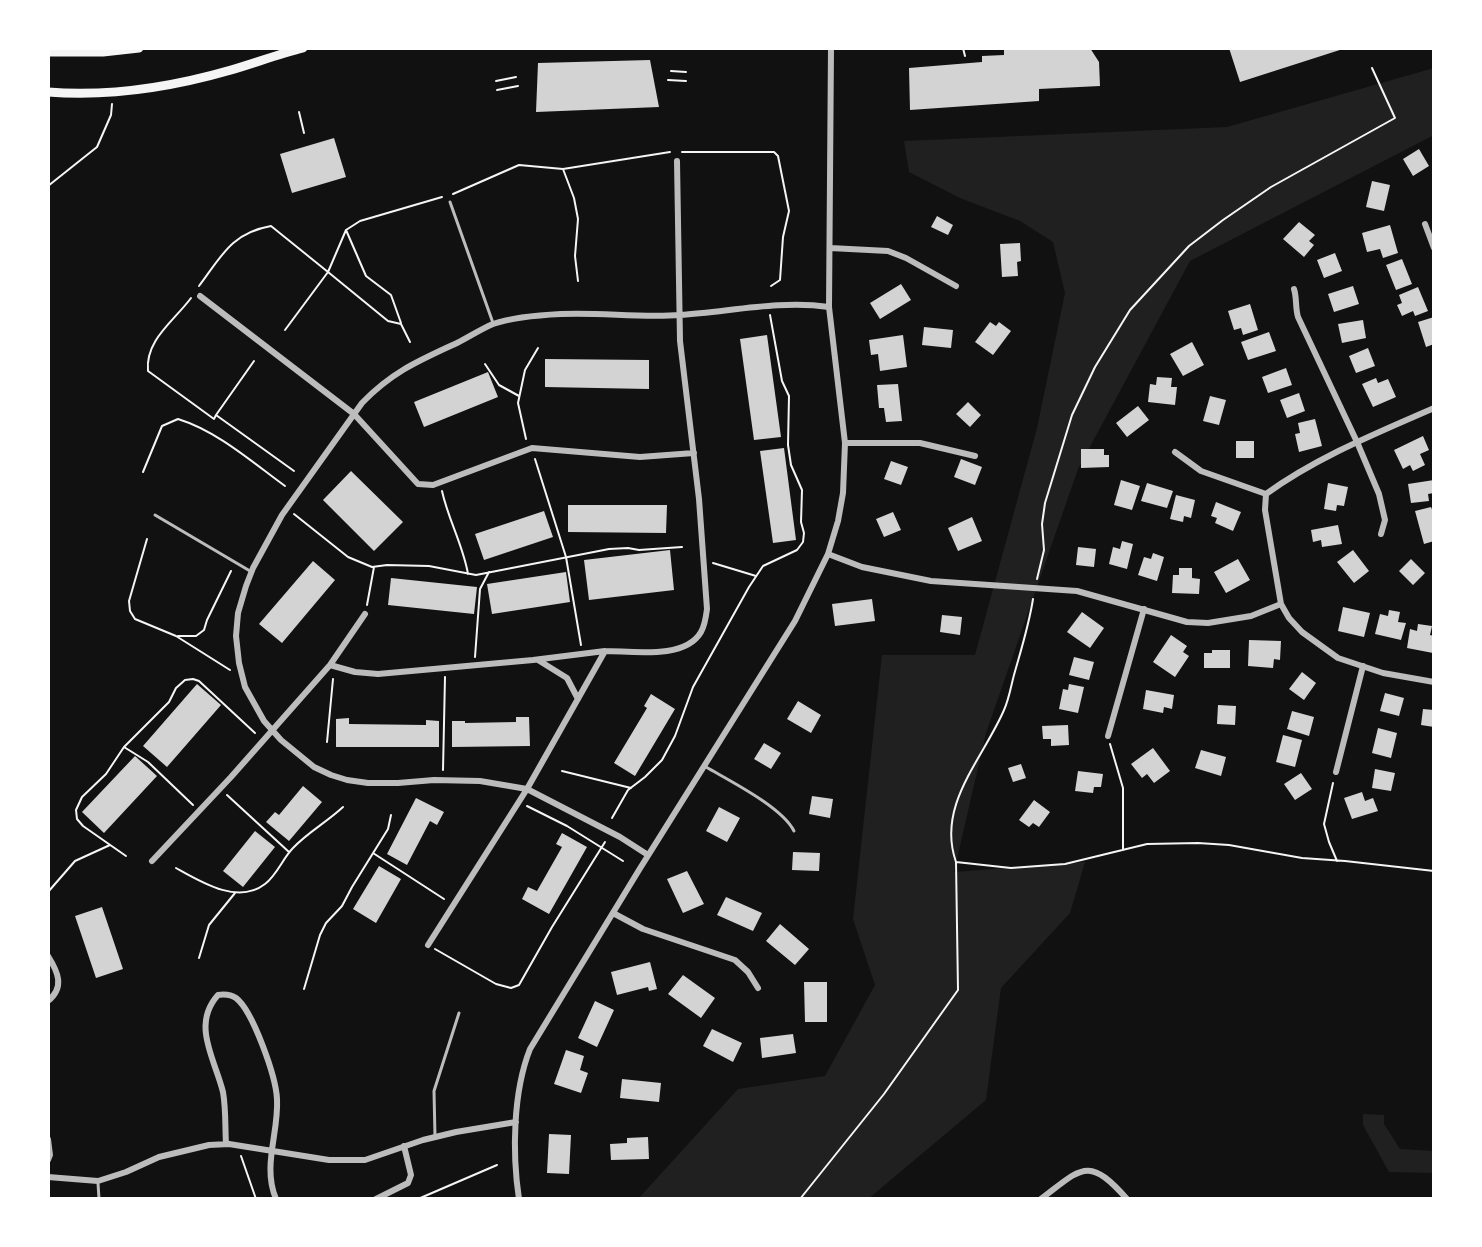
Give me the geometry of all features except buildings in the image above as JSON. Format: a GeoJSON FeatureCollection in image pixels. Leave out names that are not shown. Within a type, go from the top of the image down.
{"type":"FeatureCollection","features":[{"type":"Feature","properties":{"kind":"main road"},"geometry":{"type":"LineString","coordinates":[[48,52],[103,52],[139,48]]}},
{"type":"Feature","properties":{"kind":"main road"},"geometry":{"type":"LineString","coordinates":[[48,92],[71,94],[137,90],[191,80],[303,48]]}},
{"type":"Feature","properties":{"kind":"street"},"geometry":{"type":"LineString","coordinates":[[519,1199],[516,1178],[516,1122],[523,1071],[530,1048],[795,621],[828,554],[838,521],[843,493],[844,443],[829,308],[831,48]]}},
{"type":"Feature","properties":{"kind":"street"},"geometry":{"type":"LineString","coordinates":[[332,666],[378,675],[538,660],[605,651],[664,652],[680,648],[696,638],[705,623],[707,609],[694,453],[680,343],[677,161]]}},
{"type":"Feature","properties":{"kind":"street"},"geometry":{"type":"LineString","coordinates":[[1425,224],[1434,248]]}},
{"type":"Feature","properties":{"kind":"street"},"geometry":{"type":"LineString","coordinates":[[830,248],[888,251],[906,258],[956,286]]}},
{"type":"Feature","properties":{"kind":"street"},"geometry":{"type":"LineString","coordinates":[[1294,289],[1298,317],[1357,442],[1382,506],[1385,520],[1381,534]]}},
{"type":"Feature","properties":{"kind":"street"},"geometry":{"type":"LineString","coordinates":[[200,296],[354,414],[418,484],[440,483],[532,448],[640,457],[694,453]]}},
{"type":"Feature","properties":{"kind":"street"},"geometry":{"type":"LineString","coordinates":[[648,855],[620,837],[527,789],[480,781],[434,780],[368,783],[347,780],[314,767],[272,731],[245,687],[238,654],[237,624],[238,613],[251,572],[287,508],[354,414],[376,389],[396,373],[422,358],[494,324],[561,314],[679,315],[769,306],[814,305],[829,308]]}},
{"type":"Feature","properties":{"kind":"street"},"geometry":{"type":"LineString","coordinates":[[1266,494],[1357,442],[1434,408]]}},
{"type":"Feature","properties":{"kind":"street"},"geometry":{"type":"LineString","coordinates":[[844,443],[920,443],[975,456]]}},
{"type":"Feature","properties":{"kind":"street"},"geometry":{"type":"LineString","coordinates":[[1175,452],[1201,471],[1266,494]]}},
{"type":"Feature","properties":{"kind":"street"},"geometry":{"type":"LineString","coordinates":[[1266,494],[1264,510],[1281,604],[1302,632],[1338,658],[1383,673],[1434,681]]}},
{"type":"Feature","properties":{"kind":"street"},"geometry":{"type":"LineString","coordinates":[[828,554],[862,567],[931,581],[1077,591],[1187,622],[1208,622],[1251,616],[1281,604]]}},
{"type":"Feature","properties":{"kind":"street"},"geometry":{"type":"LineString","coordinates":[[1108,736],[1144,609]]}},
{"type":"Feature","properties":{"kind":"street"},"geometry":{"type":"LineString","coordinates":[[152,861],[332,666],[365,614]]}},
{"type":"Feature","properties":{"kind":"street"},"geometry":{"type":"LineString","coordinates":[[428,945],[527,789],[605,651]]}},
{"type":"Feature","properties":{"kind":"street"},"geometry":{"type":"LineString","coordinates":[[538,660],[567,678],[578,699]]}},
{"type":"Feature","properties":{"kind":"street"},"geometry":{"type":"LineString","coordinates":[[1336,772],[1363,666]]}},
{"type":"Feature","properties":{"kind":"street"},"geometry":{"type":"LineString","coordinates":[[613,913],[643,929],[735,960],[743,966],[758,988]]}},
{"type":"Feature","properties":{"kind":"street"},"geometry":{"type":"LineString","coordinates":[[48,956],[58,975],[59,987],[48,1001]]}},
{"type":"Feature","properties":{"kind":"street"},"geometry":{"type":"LineString","coordinates":[[226,1144],[224,1101],[204,1032],[213,1001],[218,995],[227,994],[235,997],[248,1013],[264,1050],[277,1099],[270,1178],[276,1199]]}},
{"type":"Feature","properties":{"kind":"street"},"geometry":{"type":"LineString","coordinates":[[48,1177],[98,1181],[126,1172],[159,1157],[209,1144],[237,1145],[329,1160],[365,1160],[435,1137],[516,1122]]}},
{"type":"Feature","properties":{"kind":"street"},"geometry":{"type":"LineString","coordinates":[[48,1139],[50,1155],[48,1160]]}},
{"type":"Feature","properties":{"kind":"street"},"geometry":{"type":"LineString","coordinates":[[376,1199],[408,1183],[411,1175],[404,1146]]}},
{"type":"Feature","properties":{"kind":"street"},"geometry":{"type":"LineString","coordinates":[[1041,1199],[1076,1172],[1086,1171],[1103,1174],[1127,1199]]}},
{"type":"Feature","properties":{"kind":"lane"},"geometry":{"type":"LineString","coordinates":[[450,202],[494,324]]}},
{"type":"Feature","properties":{"kind":"lane"},"geometry":{"type":"LineString","coordinates":[[155,515],[251,572]]}},
{"type":"Feature","properties":{"kind":"lane"},"geometry":{"type":"LineString","coordinates":[[704,766],[768,805],[789,821],[794,831]]}},
{"type":"Feature","properties":{"kind":"lane"},"geometry":{"type":"LineString","coordinates":[[435,1137],[434,1091],[459,1013]]}},
{"type":"Feature","properties":{"kind":"lane"},"geometry":{"type":"LineString","coordinates":[[98,1181],[99,1199]]}},
{"type":"Feature","properties":{"kind":"path"},"geometry":{"type":"LineString","coordinates":[[963,48],[965,56]]}},
{"type":"Feature","properties":{"kind":"path"},"geometry":{"type":"LineString","coordinates":[[800,1199],[884,1094],[958,990],[956,862],[951,834],[955,804],[966,778],[1004,709],[1029,623],[1044,550],[1042,524],[1045,503],[1072,415],[1095,367],[1130,310],[1189,246],[1270,187],[1395,118],[1372,68]]}},
{"type":"Feature","properties":{"kind":"path"},"geometry":{"type":"LineString","coordinates":[[671,71],[686,72]]}},
{"type":"Feature","properties":{"kind":"path"},"geometry":{"type":"LineString","coordinates":[[496,81],[516,77]]}},
{"type":"Feature","properties":{"kind":"path"},"geometry":{"type":"LineString","coordinates":[[668,80],[686,81]]}},
{"type":"Feature","properties":{"kind":"path"},"geometry":{"type":"LineString","coordinates":[[497,90],[518,86]]}},
{"type":"Feature","properties":{"kind":"path"},"geometry":{"type":"LineString","coordinates":[[48,186],[97,147],[111,115],[112,92]]}},
{"type":"Feature","properties":{"kind":"path"},"geometry":{"type":"LineString","coordinates":[[299,112],[304,133]]}},
{"type":"Feature","properties":{"kind":"path"},"geometry":{"type":"LineString","coordinates":[[402,324],[387,321],[328,273],[346,230],[360,221],[459,191],[519,165],[563,169],[663,152],[774,152],[778,156],[789,211],[783,237],[780,280],[771,286]]}},
{"type":"Feature","properties":{"kind":"path"},"geometry":{"type":"LineString","coordinates":[[563,169],[574,198],[578,219],[575,256],[578,281]]}},
{"type":"Feature","properties":{"kind":"path"},"geometry":{"type":"LineString","coordinates":[[346,230],[366,276],[391,295],[410,342]]}},
{"type":"Feature","properties":{"kind":"path"},"geometry":{"type":"LineString","coordinates":[[612,818],[631,788],[662,760],[675,736],[693,687],[756,576],[763,566],[797,550],[803,542],[802,490],[791,465],[788,445],[789,396],[782,381],[769,306]]}},
{"type":"Feature","properties":{"kind":"path"},"geometry":{"type":"LineString","coordinates":[[526,441],[518,403],[525,370],[538,348]]}},
{"type":"Feature","properties":{"kind":"path"},"geometry":{"type":"LineString","coordinates":[[254,361],[216,415],[294,471]]}},
{"type":"Feature","properties":{"kind":"path"},"geometry":{"type":"LineString","coordinates":[[485,364],[499,385],[519,396]]}},
{"type":"Feature","properties":{"kind":"path"},"geometry":{"type":"LineString","coordinates":[[143,472],[162,426],[178,419],[191,423],[221,440],[285,486]]}},
{"type":"Feature","properties":{"kind":"path"},"geometry":{"type":"LineString","coordinates":[[535,459],[566,557],[583,654]]}},
{"type":"Feature","properties":{"kind":"path"},"geometry":{"type":"LineString","coordinates":[[440,483],[445,503],[465,554],[468,574]]}},
{"type":"Feature","properties":{"kind":"path"},"geometry":{"type":"LineString","coordinates":[[287,508],[348,557],[374,567],[429,566],[476,575],[609,549],[639,550],[682,547]]}},
{"type":"Feature","properties":{"kind":"path"},"geometry":{"type":"LineString","coordinates":[[147,539],[129,601],[130,611],[135,619],[176,636],[243,677]]}},
{"type":"Feature","properties":{"kind":"path"},"geometry":{"type":"LineString","coordinates":[[704,561],[756,576]]}},
{"type":"Feature","properties":{"kind":"path"},"geometry":{"type":"LineString","coordinates":[[365,614],[374,567]]}},
{"type":"Feature","properties":{"kind":"path"},"geometry":{"type":"LineString","coordinates":[[176,636],[196,636],[204,630],[231,571]]}},
{"type":"Feature","properties":{"kind":"path"},"geometry":{"type":"LineString","coordinates":[[474,666],[480,589],[489,572]]}},
{"type":"Feature","properties":{"kind":"path"},"geometry":{"type":"LineString","coordinates":[[327,742],[332,666]]}},
{"type":"Feature","properties":{"kind":"path"},"geometry":{"type":"LineString","coordinates":[[442,757],[445,668]]}},
{"type":"Feature","properties":{"kind":"path"},"geometry":{"type":"LineString","coordinates":[[126,856],[83,826],[77,819],[76,810],[82,797],[106,774],[124,747],[169,702],[176,688],[185,680],[200,681],[255,733]]}},
{"type":"Feature","properties":{"kind":"path"},"geometry":{"type":"LineString","coordinates":[[1108,736],[1123,788],[1123,849]]}},
{"type":"Feature","properties":{"kind":"path"},"geometry":{"type":"LineString","coordinates":[[124,747],[148,762],[199,810]]}},
{"type":"Feature","properties":{"kind":"path"},"geometry":{"type":"LineString","coordinates":[[561,771],[631,788]]}},
{"type":"Feature","properties":{"kind":"path"},"geometry":{"type":"LineString","coordinates":[[1336,772],[1324,824],[1337,861]]}},
{"type":"Feature","properties":{"kind":"path"},"geometry":{"type":"LineString","coordinates":[[220,788],[289,852]]}},
{"type":"Feature","properties":{"kind":"path"},"geometry":{"type":"LineString","coordinates":[[525,805],[567,826],[623,861]]}},
{"type":"Feature","properties":{"kind":"path"},"geometry":{"type":"LineString","coordinates":[[176,868],[199,881],[241,894],[252,892],[267,883],[303,837],[343,807]]}},
{"type":"Feature","properties":{"kind":"path"},"geometry":{"type":"LineString","coordinates":[[304,989],[320,935],[326,923],[342,906],[351,887],[388,830],[391,815]]}},
{"type":"Feature","properties":{"kind":"path"},"geometry":{"type":"LineString","coordinates":[[448,956],[496,984],[511,988],[519,985],[608,837]]}},
{"type":"Feature","properties":{"kind":"path"},"geometry":{"type":"LineString","coordinates":[[956,862],[1011,868],[1065,864],[1147,844],[1198,843],[1229,844],[1282,855],[1434,871]]}},
{"type":"Feature","properties":{"kind":"path"},"geometry":{"type":"LineString","coordinates":[[48,892],[75,861],[110,845]]}},
{"type":"Feature","properties":{"kind":"path"},"geometry":{"type":"LineString","coordinates":[[373,853],[454,905]]}},
{"type":"Feature","properties":{"kind":"path"},"geometry":{"type":"LineString","coordinates":[[199,958],[209,925],[235,892]]}},
{"type":"Feature","properties":{"kind":"path"},"geometry":{"type":"LineString","coordinates":[[237,1145],[256,1199]]}},
{"type":"Feature","properties":{"kind":"path"},"geometry":{"type":"LineString","coordinates":[[418,1199],[497,1165]]}},
{"type":"Feature","properties":{"kind":"shaded area"},"geometry":{"type":"Polygon","coordinates":[[[1434,68],[1434,135],[1190,261],[1078,469],[986,733],[954,872],[1085,862],[1070,913],[1001,988],[986,1100],[868,1199],[638,1199],[738,1089],[825,1076],[875,985],[853,919],[882,655],[975,655],[1037,428],[1065,293],[1053,242],[1020,221],[960,198],[909,172],[904,141],[1227,127],[1434,68]]]}},
{"type":"Feature","properties":{"kind":"shaded area"},"geometry":{"type":"Polygon","coordinates":[[[1363,1114],[1384,1115],[1384,1124],[1400,1149],[1434,1151],[1434,1173],[1389,1172],[1363,1125],[1363,1114]]]}}]}
